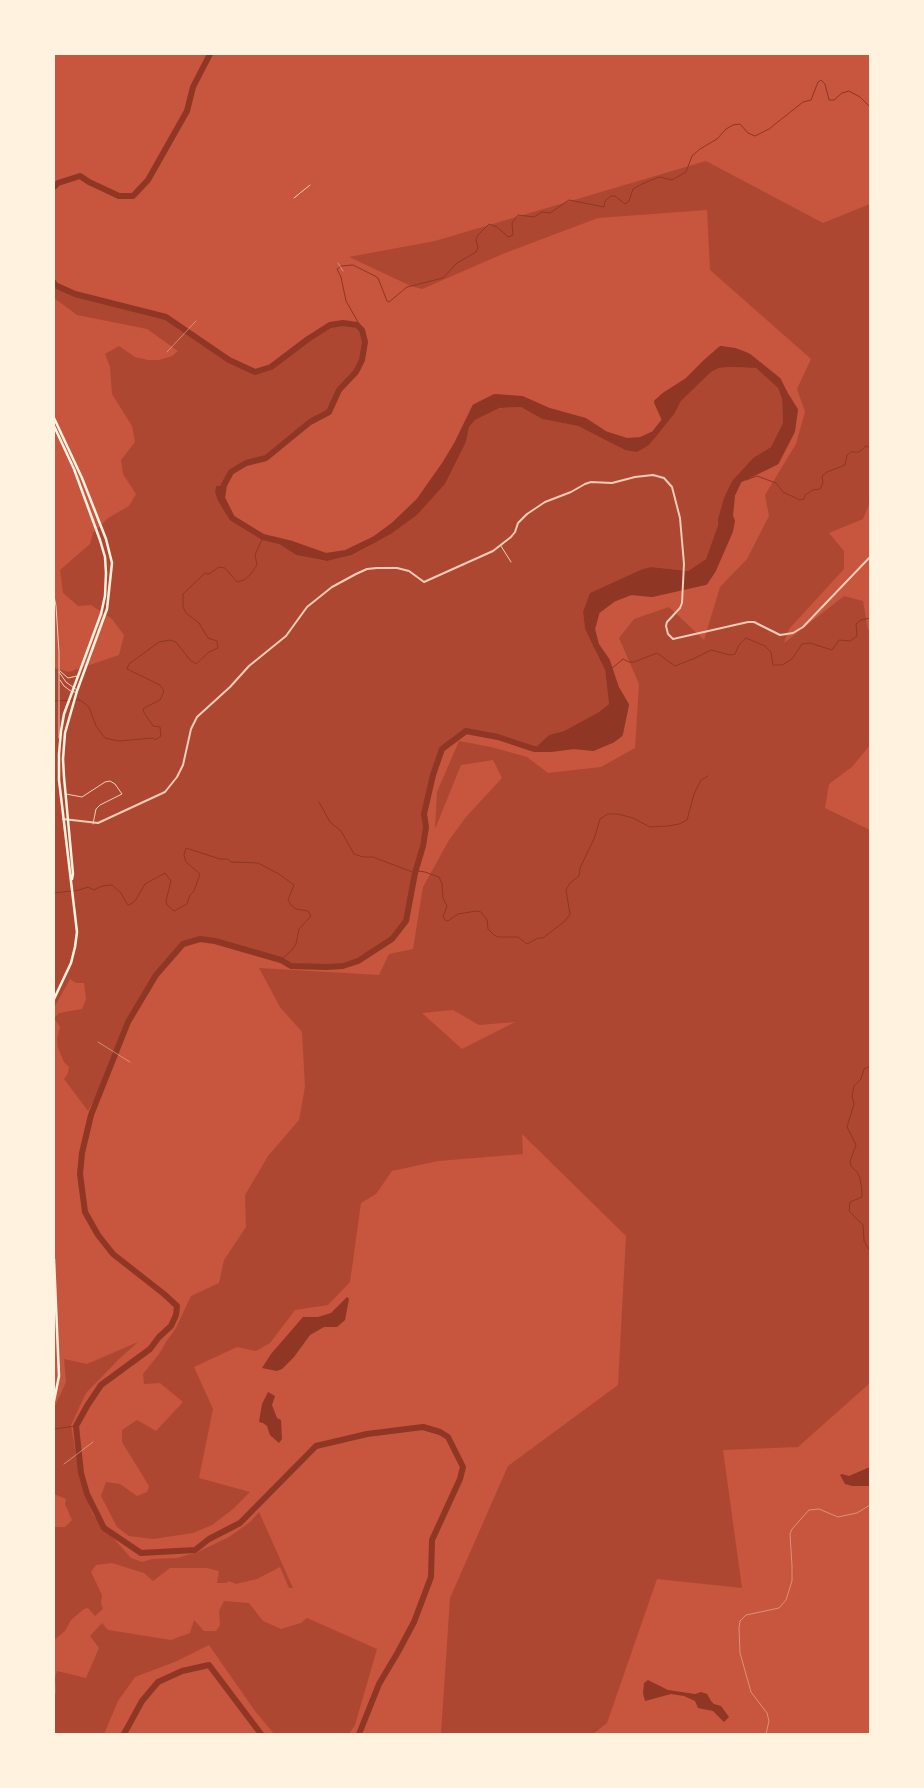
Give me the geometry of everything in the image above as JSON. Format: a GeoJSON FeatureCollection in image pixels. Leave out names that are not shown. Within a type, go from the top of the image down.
{"type":"FeatureCollection","features":[{"type":"Feature","properties":{"kind":"main road"},"geometry":{"type":"LineString","coordinates":[[54,418],[74,460],[110,551],[112,575],[109,597],[98,634],[69,716],[63,749],[77,932],[75,947],[65,976],[54,999]]}},
{"type":"Feature","properties":{"kind":"main road"},"geometry":{"type":"LineString","coordinates":[[54,426],[74,469],[105,557],[105,596],[94,633],[64,714],[60,741],[59,770],[63,819],[69,875],[72,882]]}},
{"type":"Feature","properties":{"kind":"main road"},"geometry":{"type":"LineString","coordinates":[[94,633],[98,634]]}},
{"type":"Feature","properties":{"kind":"main road"},"geometry":{"type":"LineString","coordinates":[[54,1259],[59,1376],[54,1401]]}},
{"type":"Feature","properties":{"kind":"street"},"geometry":{"type":"LineString","coordinates":[[294,198],[310,185]]}},
{"type":"Feature","properties":{"kind":"street"},"geometry":{"type":"LineString","coordinates":[[63,819],[68,818],[93,824],[104,822],[132,806],[160,795],[169,788],[177,778],[183,765],[191,729],[197,717],[230,687],[249,666],[286,636],[307,607],[332,587],[356,574],[368,569],[377,568],[397,568],[409,571],[424,582],[486,555],[501,546],[515,532],[521,519],[545,502],[592,482],[612,483],[635,477],[654,476],[664,478],[672,487],[680,518],[684,564],[682,603],[666,626],[668,634],[673,639],[748,622],[754,622],[773,633],[787,635],[798,631],[870,557]]}},
{"type":"Feature","properties":{"kind":"street"},"geometry":{"type":"LineString","coordinates":[[501,546],[511,562]]}},
{"type":"Feature","properties":{"kind":"street"},"geometry":{"type":"LineString","coordinates":[[54,596],[57,611],[60,741]]}},
{"type":"Feature","properties":{"kind":"street"},"geometry":{"type":"LineString","coordinates":[[59,671],[68,678],[78,675]]}},
{"type":"Feature","properties":{"kind":"street"},"geometry":{"type":"LineString","coordinates":[[59,671],[63,680],[77,691],[72,692],[59,679]]}},
{"type":"Feature","properties":{"kind":"street"},"geometry":{"type":"LineString","coordinates":[[65,794],[82,797],[105,782],[110,781],[115,784],[122,794],[96,809],[93,824]]}},
{"type":"Feature","properties":{"kind":"lane"},"geometry":{"type":"LineString","coordinates":[[338,263],[343,271]]}},
{"type":"Feature","properties":{"kind":"lane"},"geometry":{"type":"LineString","coordinates":[[168,352],[196,321]]}},
{"type":"Feature","properties":{"kind":"lane"},"geometry":{"type":"LineString","coordinates":[[98,1042],[130,1062]]}},
{"type":"Feature","properties":{"kind":"lane"},"geometry":{"type":"LineString","coordinates":[[64,1464],[92,1442]]}},
{"type":"Feature","properties":{"kind":"lane"},"geometry":{"type":"LineString","coordinates":[[766,1734],[770,1721],[767,1713],[751,1692],[740,1654],[740,1621],[746,1616],[779,1608],[786,1600],[792,1581],[790,1534],[792,1529],[809,1510],[819,1509],[838,1517],[857,1513],[870,1505]]}},
{"type":"Feature","properties":{"kind":"shaded area"},"geometry":{"type":"Polygon","coordinates":[[[706,161],[823,223],[870,204],[870,502],[863,519],[829,533],[844,551],[844,569],[789,629],[784,643],[844,596],[863,601],[868,630],[870,631],[870,745],[852,767],[829,784],[825,808],[870,830],[870,1383],[798,1447],[723,1450],[742,1588],[657,1579],[607,1723],[593,1734],[441,1734],[450,1598],[508,1466],[618,1385],[626,1236],[522,1134],[523,1154],[438,1161],[392,1171],[376,1194],[361,1203],[350,1282],[328,1305],[295,1310],[270,1343],[256,1351],[237,1347],[194,1367],[213,1409],[199,1478],[250,1492],[233,1509],[212,1525],[193,1533],[153,1539],[129,1536],[117,1527],[101,1496],[106,1482],[120,1484],[137,1496],[147,1492],[149,1486],[122,1442],[122,1430],[137,1420],[156,1431],[183,1402],[160,1383],[144,1384],[143,1374],[176,1328],[191,1296],[219,1283],[224,1260],[246,1227],[245,1195],[268,1156],[299,1120],[305,1087],[302,1032],[280,1007],[259,968],[379,975],[389,954],[413,949],[423,887],[449,840],[466,817],[502,778],[493,760],[461,765],[435,829],[437,792],[459,741],[527,757],[548,773],[601,767],[635,748],[639,684],[619,638],[634,619],[669,607],[704,640],[720,587],[747,559],[769,516],[765,495],[796,444],[805,412],[797,389],[811,359],[710,270],[707,210],[598,218],[505,253],[422,289],[411,286],[349,257],[435,241],[706,161]],[[453,1010],[422,1013],[462,1049],[515,1022],[479,1025],[453,1010]]]}},
{"type":"Feature","properties":{"kind":"shaded area"},"geometry":{"type":"Polygon","coordinates":[[[54,283],[55,286],[75,294],[166,317],[229,360],[255,372],[271,367],[330,325],[343,323],[357,325],[362,330],[365,342],[362,360],[356,372],[339,390],[329,412],[310,422],[266,458],[246,463],[232,472],[224,485],[216,486],[217,499],[235,523],[266,540],[276,542],[296,555],[320,560],[327,561],[353,555],[391,534],[417,515],[445,484],[466,442],[469,427],[475,420],[501,408],[521,407],[542,419],[578,426],[625,450],[649,445],[681,401],[711,372],[719,368],[730,367],[756,368],[778,388],[782,399],[783,423],[771,447],[753,458],[732,481],[706,559],[688,571],[651,567],[583,612],[585,629],[605,670],[609,704],[599,712],[564,731],[549,735],[534,749],[498,737],[466,731],[442,749],[433,775],[406,921],[392,939],[358,961],[343,966],[327,967],[291,966],[281,960],[215,941],[200,939],[183,944],[156,975],[129,1022],[110,1059],[103,1083],[88,1111],[64,1079],[69,1067],[64,1062],[58,1048],[57,1039],[60,1027],[54,1018],[59,1013],[82,1009],[86,999],[84,983],[76,983],[70,979],[54,1008],[54,668],[69,672],[119,655],[124,635],[112,619],[91,605],[78,606],[63,593],[60,570],[90,544],[93,533],[108,518],[129,506],[136,494],[123,474],[121,460],[135,442],[132,426],[112,394],[110,367],[105,354],[119,346],[135,357],[159,360],[172,356],[178,351],[147,329],[77,315],[54,298],[54,283]]]}},
{"type":"Feature","properties":{"kind":"shaded area"},"geometry":{"type":"Polygon","coordinates":[[[721,349],[735,351],[748,356],[778,380],[795,410],[792,431],[776,462],[739,480],[732,495],[730,531],[713,570],[705,582],[652,594],[631,592],[613,599],[597,611],[592,629],[596,645],[607,661],[616,688],[626,705],[620,734],[612,740],[593,748],[574,746],[534,749],[549,735],[564,731],[599,712],[609,704],[605,670],[585,629],[583,612],[590,593],[643,569],[651,567],[688,571],[706,559],[718,525],[724,498],[732,481],[753,458],[771,447],[783,423],[782,399],[778,388],[756,368],[730,367],[719,368],[711,372],[681,401],[674,414],[649,445],[637,452],[625,450],[578,426],[542,419],[521,407],[500,408],[475,420],[469,427],[466,442],[445,484],[417,515],[391,534],[352,555],[327,561],[296,555],[276,542],[266,540],[235,523],[226,514],[217,499],[216,486],[224,485],[222,498],[232,518],[263,537],[292,544],[326,556],[346,553],[375,539],[394,525],[419,501],[457,444],[475,407],[495,397],[522,399],[549,411],[585,421],[605,434],[627,441],[641,440],[654,434],[664,420],[657,402],[687,381],[721,349]]]}},
{"type":"Feature","properties":{"kind":"shaded area"},"geometry":{"type":"Polygon","coordinates":[[[347,1297],[349,1299],[345,1320],[337,1327],[324,1327],[310,1335],[294,1357],[282,1369],[277,1371],[262,1368],[271,1354],[303,1317],[318,1317],[331,1313],[347,1297]]]}},
{"type":"Feature","properties":{"kind":"shaded area"},"geometry":{"type":"Polygon","coordinates":[[[138,1342],[86,1393],[71,1425],[80,1480],[93,1515],[131,1558],[142,1562],[152,1559],[177,1558],[198,1552],[229,1537],[250,1522],[259,1512],[293,1588],[289,1588],[280,1567],[257,1579],[236,1584],[229,1581],[217,1583],[219,1571],[207,1568],[170,1568],[153,1581],[144,1573],[112,1563],[96,1565],[91,1572],[102,1595],[101,1603],[103,1609],[95,1616],[88,1608],[84,1609],[71,1620],[65,1631],[54,1640],[54,1527],[65,1527],[72,1520],[65,1504],[66,1499],[54,1494],[54,1408],[66,1382],[64,1359],[87,1364],[138,1342]]]}},
{"type":"Feature","properties":{"kind":"shaded area"},"geometry":{"type":"Polygon","coordinates":[[[268,1392],[275,1396],[272,1405],[277,1418],[281,1420],[282,1439],[279,1443],[270,1435],[267,1426],[259,1422],[262,1404],[268,1392]]]}},
{"type":"Feature","properties":{"kind":"shaded area"},"geometry":{"type":"Polygon","coordinates":[[[870,1467],[870,1486],[845,1484],[840,1475],[849,1476],[870,1467]]]}},
{"type":"Feature","properties":{"kind":"shaded area"},"geometry":{"type":"Polygon","coordinates":[[[224,1601],[249,1603],[263,1621],[281,1629],[301,1623],[307,1618],[377,1649],[355,1725],[349,1734],[274,1734],[255,1711],[209,1645],[177,1661],[135,1677],[118,1701],[104,1734],[54,1734],[55,1678],[57,1671],[86,1678],[99,1648],[90,1636],[102,1623],[108,1630],[171,1640],[190,1633],[194,1620],[204,1631],[216,1631],[220,1625],[219,1611],[224,1601]]]}},
{"type":"Feature","properties":{"kind":"shaded area"},"geometry":{"type":"Polygon","coordinates":[[[648,1680],[668,1690],[707,1694],[711,1701],[721,1706],[729,1717],[724,1722],[713,1711],[698,1708],[695,1701],[684,1696],[671,1694],[645,1701],[643,1693],[644,1683],[648,1680]]]}},
{"type":"Feature","properties":{"kind":"waterway"},"geometry":{"type":"LineString","coordinates":[[54,187],[58,183],[80,176],[119,196],[133,196],[148,180],[187,111],[193,87],[210,54]]}},
{"type":"Feature","properties":{"kind":"waterway"},"geometry":{"type":"LineString","coordinates":[[357,325],[358,322],[346,301],[341,277],[337,269],[341,266],[353,265],[378,278],[389,302],[407,287],[443,278],[457,263],[476,252],[478,248],[476,240],[478,235],[489,224],[497,227],[508,237],[513,235],[512,223],[518,215],[534,217],[542,212],[550,213],[569,200],[604,207],[605,201],[611,196],[615,196],[625,204],[629,201],[633,189],[642,184],[659,177],[672,180],[686,172],[692,156],[717,139],[726,129],[733,125],[740,124],[748,133],[755,136],[769,129],[803,102],[811,100],[818,82],[821,80],[825,84],[829,100],[834,100],[842,93],[849,91],[860,97],[870,107]]}},
{"type":"Feature","properties":{"kind":"waterway"},"geometry":{"type":"LineString","coordinates":[[54,283],[75,294],[166,317],[229,360],[255,372],[271,367],[330,325],[343,323],[357,325],[362,330],[365,342],[362,360],[356,372],[339,390],[329,412],[310,422],[266,458],[246,463],[231,472],[224,485],[222,498],[232,518],[263,537],[292,544],[326,556],[346,553],[375,539],[394,525],[419,501],[445,464],[475,407],[495,397],[522,399],[549,411],[585,421],[605,434],[627,441],[641,440],[654,434],[665,420],[657,402],[687,381],[721,349],[735,351],[748,356],[778,380],[795,410],[792,431],[776,462],[739,480],[732,495],[730,531],[713,570],[705,582],[652,594],[631,592],[613,599],[597,611],[592,629],[596,645],[607,661],[616,688],[626,705],[620,734],[612,740],[593,748],[574,746],[534,749],[498,737],[466,731],[442,749],[433,775],[424,814],[426,827],[423,846],[415,873],[406,921],[392,939],[358,961],[343,966],[327,967],[291,966],[281,960],[215,941],[200,939],[183,944],[156,975],[128,1022],[91,1115],[82,1153],[80,1174],[85,1212],[98,1235],[113,1254],[177,1306],[176,1315],[171,1326],[150,1349],[101,1385],[76,1426],[81,1473],[87,1494],[104,1528],[141,1553],[195,1550],[209,1539],[240,1523],[316,1446],[367,1434],[423,1427],[440,1432],[448,1437],[463,1467],[460,1479],[432,1540],[431,1577],[414,1622],[379,1684],[359,1734]]}},
{"type":"Feature","properties":{"kind":"waterway"},"geometry":{"type":"LineString","coordinates":[[743,478],[746,480],[757,476],[776,483],[783,492],[800,500],[804,499],[805,495],[813,490],[820,489],[823,483],[822,476],[845,465],[847,455],[851,452],[859,452],[866,446],[870,448]]}},
{"type":"Feature","properties":{"kind":"waterway"},"geometry":{"type":"LineString","coordinates":[[54,701],[80,700],[89,707],[96,726],[105,738],[119,741],[153,738],[155,740],[161,736],[160,727],[153,726],[143,711],[144,708],[160,700],[164,691],[160,685],[127,669],[129,664],[159,642],[170,640],[176,642],[190,660],[196,664],[209,652],[218,648],[217,641],[208,638],[199,623],[186,613],[183,607],[183,594],[205,573],[209,574],[219,567],[225,568],[237,582],[244,580],[257,565],[255,555],[263,537]]}},
{"type":"Feature","properties":{"kind":"waterway"},"geometry":{"type":"LineString","coordinates":[[611,669],[623,659],[634,662],[657,653],[675,666],[711,650],[730,655],[735,654],[739,645],[746,638],[765,646],[771,652],[773,665],[782,665],[792,659],[802,644],[810,643],[832,650],[839,640],[850,641],[857,636],[856,624],[861,620],[870,618]]}},
{"type":"Feature","properties":{"kind":"waterway"},"geometry":{"type":"LineString","coordinates":[[319,802],[330,822],[341,831],[354,854],[363,857],[373,857],[415,873],[418,871],[425,872],[439,877],[442,884],[443,898],[447,906],[443,917],[445,920],[448,921],[458,914],[481,912],[487,920],[488,929],[494,935],[498,937],[518,937],[527,944],[538,938],[543,938],[565,921],[570,914],[566,890],[570,883],[579,876],[580,868],[594,839],[600,819],[608,814],[618,814],[633,818],[650,827],[679,824],[687,820],[694,794],[701,780],[708,776]]}},
{"type":"Feature","properties":{"kind":"waterway"},"geometry":{"type":"LineString","coordinates":[[54,893],[88,887],[94,890],[102,886],[112,885],[121,893],[129,905],[135,901],[145,884],[165,873],[171,881],[166,901],[167,905],[174,911],[187,904],[200,874],[186,862],[184,855],[186,848],[220,859],[228,859],[231,862],[258,863],[279,874],[294,885],[288,900],[296,909],[308,911],[311,916],[299,929],[296,944],[292,950],[281,960]]}},
{"type":"Feature","properties":{"kind":"waterway"},"geometry":{"type":"LineString","coordinates":[[870,1066],[864,1069],[861,1079],[854,1086],[852,1096],[854,1104],[847,1127],[856,1145],[850,1161],[851,1166],[860,1178],[862,1191],[862,1197],[850,1202],[849,1211],[863,1225],[864,1241],[870,1251]]}},
{"type":"Feature","properties":{"kind":"waterway"},"geometry":{"type":"LineString","coordinates":[[54,1429],[76,1426]]}},
{"type":"Feature","properties":{"kind":"waterway"},"geometry":{"type":"LineString","coordinates":[[124,1734],[142,1701],[158,1682],[182,1671],[209,1665],[261,1734]]}}]}
